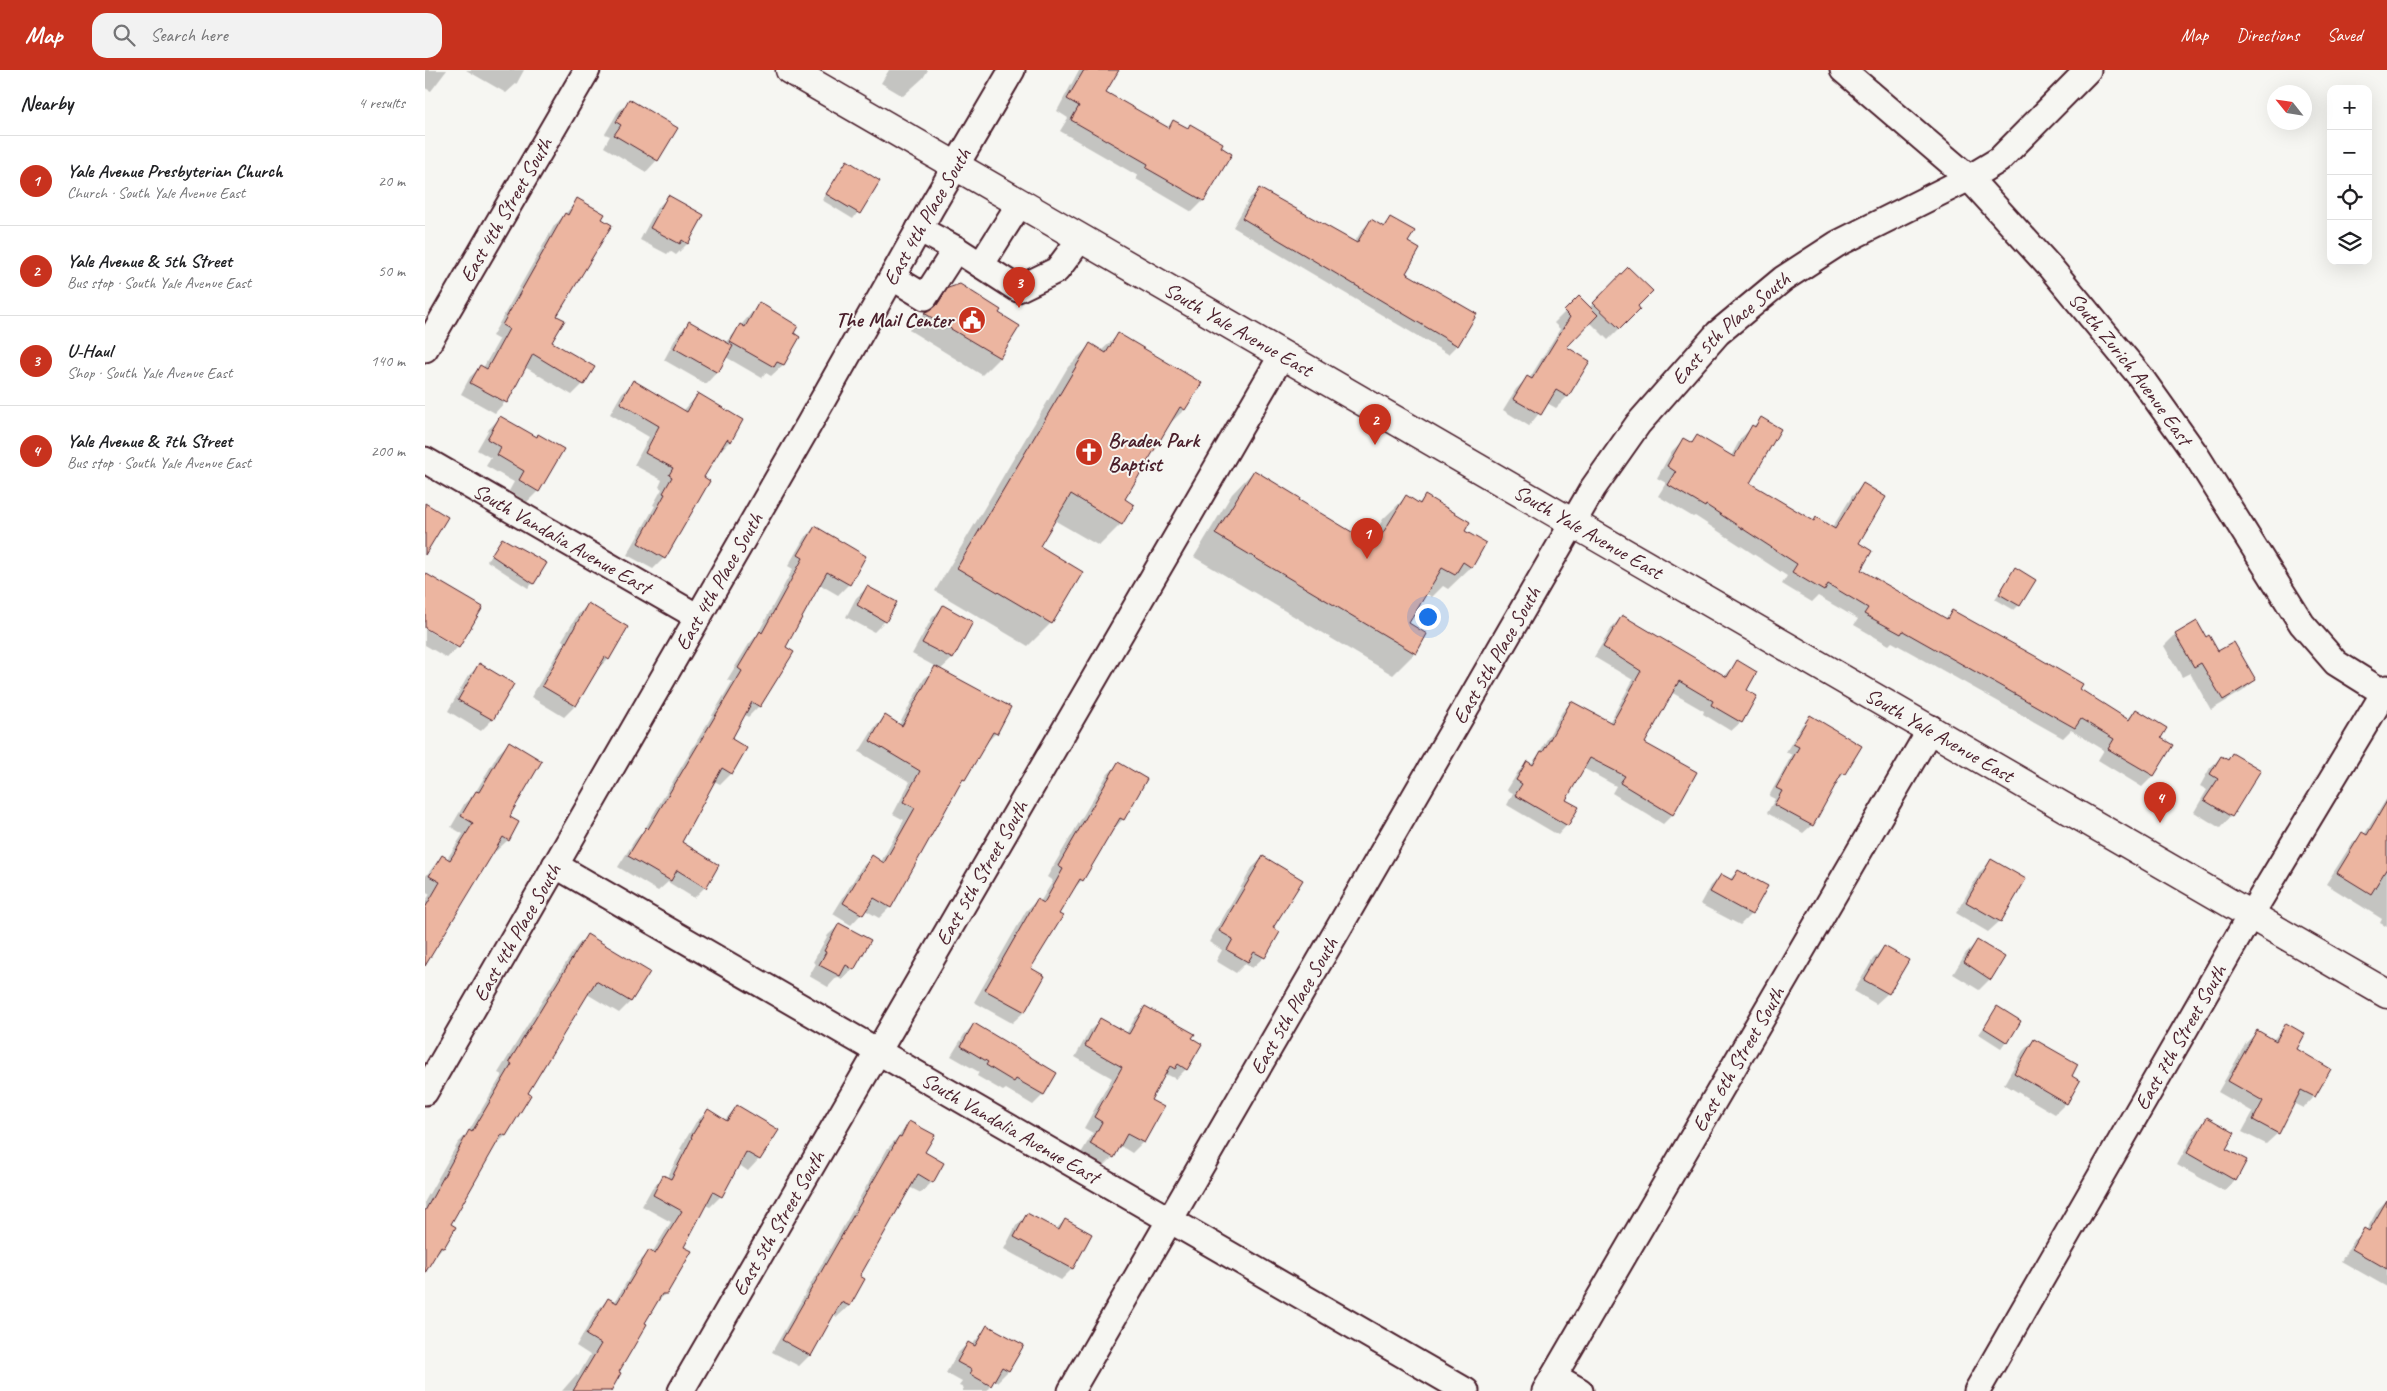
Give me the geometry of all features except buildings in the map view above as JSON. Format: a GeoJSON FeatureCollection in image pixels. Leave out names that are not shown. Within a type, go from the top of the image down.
{"type":"FeatureCollection","features":[{"type":"Feature","properties":{"kind":"main road","name":"South Yale Avenue East"},"geometry":{"type":"LineString","coordinates":[[791,70],[1020,204],[1931,728],[2387,994]]}},
{"type":"Feature","properties":{"kind":"street","name":"East 4th Street South"},"geometry":{"type":"LineString","coordinates":[[425,349],[587,70]]}},
{"type":"Feature","properties":{"kind":"street","name":"East 4th Place South"},"geometry":{"type":"LineString","coordinates":[[425,1092],[435,1054],[555,865],[1012,70]]}},
{"type":"Feature","properties":{"kind":"street","name":"South Zurich Avenue East"},"geometry":{"type":"LineString","coordinates":[[1843,70],[1969,178],[2050,267],[2139,375],[2196,455],[2303,624],[2336,663],[2386,690]]}},
{"type":"Feature","properties":{"kind":"street","name":"East 5th Place South"},"geometry":{"type":"LineString","coordinates":[[1071,1391],[1593,488],[1638,424],[1718,333],[1783,279],[1837,244],[1969,178],[1999,160],[2088,70]]}},
{"type":"Feature","properties":{"kind":"street"},"geometry":{"type":"LineString","coordinates":[[981,265],[1020,204]]}},
{"type":"Feature","properties":{"kind":"street"},"geometry":{"type":"LineString","coordinates":[[919,229],[956,249],[1018,289],[1057,270],[1081,238]]}},
{"type":"Feature","properties":{"kind":"street"},"geometry":{"type":"LineString","coordinates":[[892,277],[925,297],[956,249]]}},
{"type":"Feature","properties":{"kind":"street","name":"East 5th Street South"},"geometry":{"type":"LineString","coordinates":[[681,1391],[1282,355]]}},
{"type":"Feature","properties":{"kind":"street","name":"South Vandalia Avenue East"},"geometry":{"type":"LineString","coordinates":[[425,460],[698,616]]}},
{"type":"Feature","properties":{"kind":"street","name":"East 7th Street South"},"geometry":{"type":"LineString","coordinates":[[1977,1391],[2251,916],[2386,690]]}},
{"type":"Feature","properties":{"kind":"street","name":"East 6th Street South"},"geometry":{"type":"LineString","coordinates":[[1550,1383],[1931,728]]}},
{"type":"Feature","properties":{"kind":"street","name":"South Vandalia Avenue East"},"geometry":{"type":"LineString","coordinates":[[555,865],[1466,1391]]}},
{"type":"Feature","properties":{"kind":"street"},"geometry":{"type":"LineString","coordinates":[[1550,1383],[1580,1391]]}},
{"type":"Feature","properties":{"kind":"place","name":"U-Haul"},"geometry":{"type":"Point","coordinates":[1019,308]}},
{"type":"Feature","properties":{"kind":"place","name":"The Mail Center"},"geometry":{"type":"Point","coordinates":[972,320]}},
{"type":"Feature","properties":{"kind":"place","name":"Yale Avenue & 5th Street"},"geometry":{"type":"Point","coordinates":[1375,445]}},
{"type":"Feature","properties":{"kind":"place","name":"Braden Park Baptist"},"geometry":{"type":"Point","coordinates":[1089,452]}},
{"type":"Feature","properties":{"kind":"place","name":"Yale Avenue Presbyterian Church"},"geometry":{"type":"Point","coordinates":[1367,559]}},
{"type":"Feature","properties":{"kind":"place","name":"Yale Avenue & 7th Street"},"geometry":{"type":"Point","coordinates":[2160,823]}}]}
